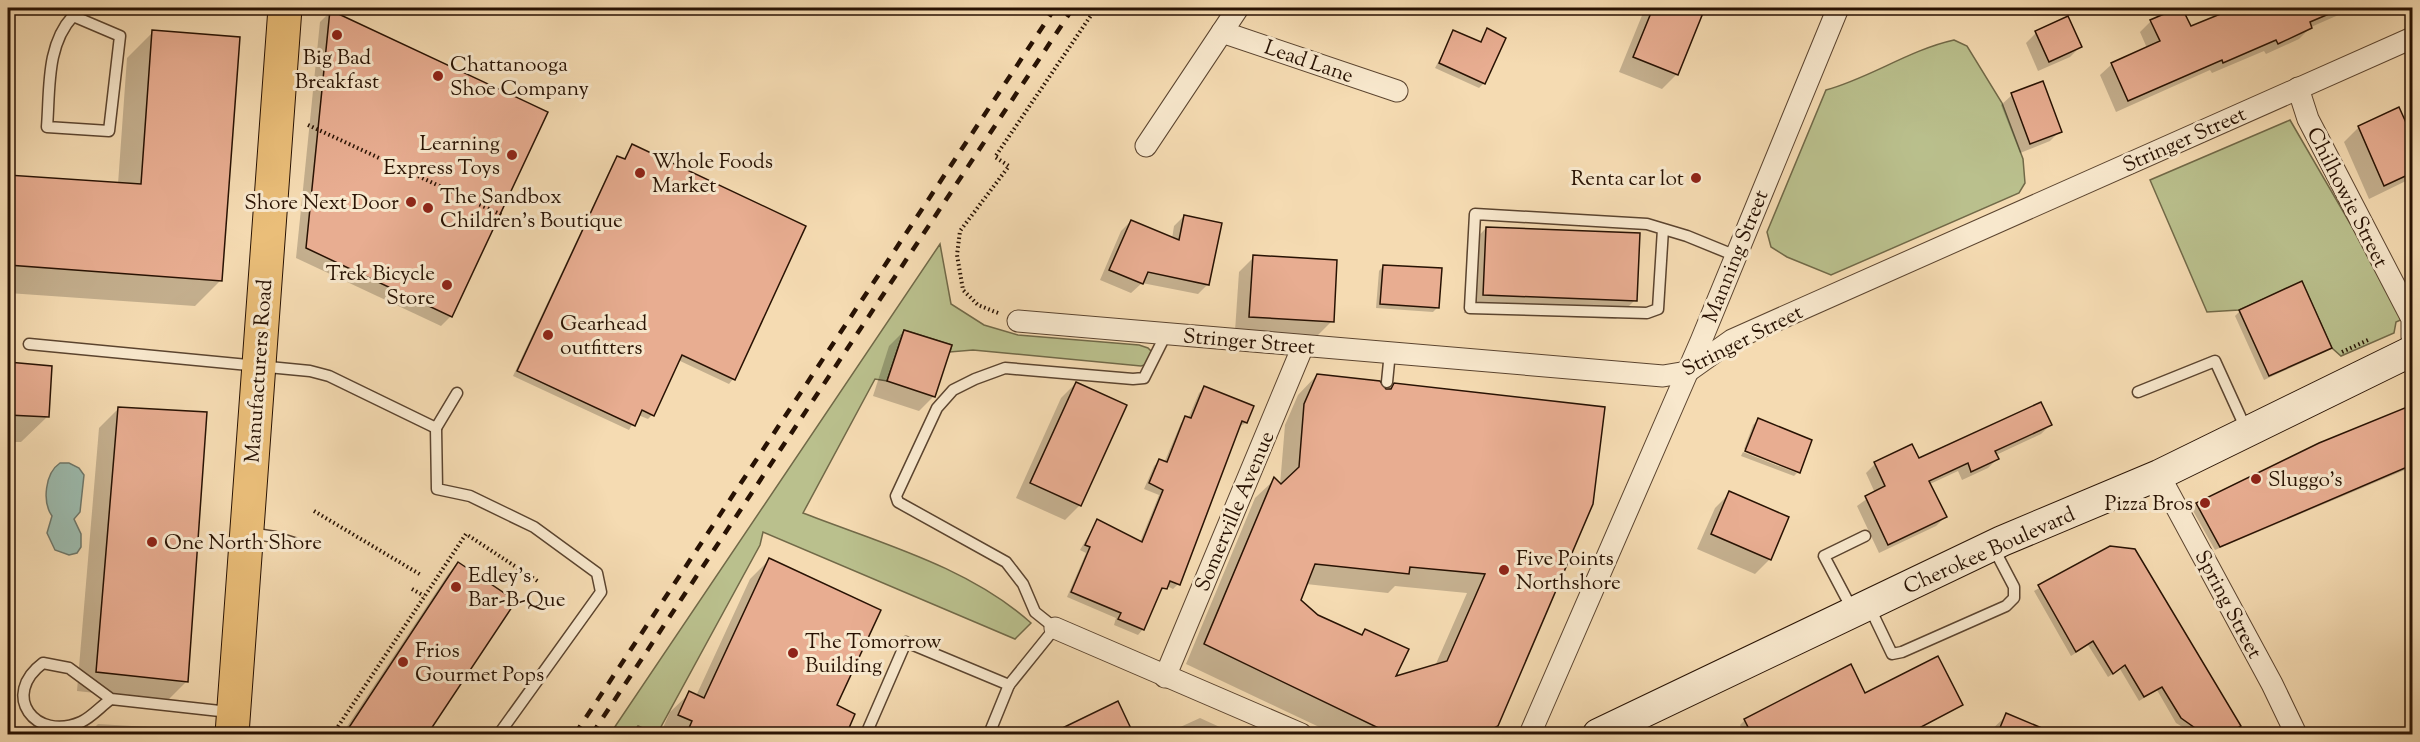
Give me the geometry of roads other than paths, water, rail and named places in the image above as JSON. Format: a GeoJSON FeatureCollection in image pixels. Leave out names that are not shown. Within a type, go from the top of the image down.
{"type":"FeatureCollection","features":[{"type":"Feature","properties":{"kind":"main road","name":"Manufacturers Road"},"geometry":{"type":"LineString","coordinates":[[233,724],[285,8]]}},
{"type":"Feature","properties":{"kind":"main road","name":"Cherokee Boulevard"},"geometry":{"type":"LineString","coordinates":[[1598,735],[1993,546],[2159,475],[2412,351]]}},
{"type":"Feature","properties":{"kind":"street"},"geometry":{"type":"LineString","coordinates":[[1146,146],[1238,8]]}},
{"type":"Feature","properties":{"kind":"street","name":"Manning Street"},"geometry":{"type":"LineString","coordinates":[[1530,735],[1687,372],[1838,8]]}},
{"type":"Feature","properties":{"kind":"street","name":"Lead Lane"},"geometry":{"type":"LineString","coordinates":[[1222,32],[1396,91]]}},
{"type":"Feature","properties":{"kind":"street","name":"Stringer Street"},"geometry":{"type":"LineString","coordinates":[[1018,321],[1663,376],[1687,372],[1732,340],[2412,38]]}},
{"type":"Feature","properties":{"kind":"street","name":"Chilhowie Street"},"geometry":{"type":"LineString","coordinates":[[2298,88],[2308,119],[2412,319],[2412,337]]}},
{"type":"Feature","properties":{"kind":"street","name":"Somerville Avenue"},"geometry":{"type":"LineString","coordinates":[[1165,677],[1303,346]]}},
{"type":"Feature","properties":{"kind":"street","name":"Spring Street"},"geometry":{"type":"LineString","coordinates":[[2159,475],[2272,684],[2296,735]]}},
{"type":"Feature","properties":{"kind":"street"},"geometry":{"type":"LineString","coordinates":[[1055,628],[1301,735]]}},
{"type":"Feature","properties":{"kind":"lane"},"geometry":{"type":"LineString","coordinates":[[74,12],[120,36],[109,132],[47,127],[54,47],[63,26],[74,12]]}},
{"type":"Feature","properties":{"kind":"lane"},"geometry":{"type":"LineString","coordinates":[[1664,229],[1658,309],[1647,314],[1470,308],[1475,214],[1647,224],[1664,229],[1736,255]]}},
{"type":"Feature","properties":{"kind":"lane"},"geometry":{"type":"LineString","coordinates":[[989,735],[1010,685],[1055,628],[1035,612],[1023,584],[1006,562],[898,502],[896,496],[933,415],[953,390],[975,378],[1005,368],[1144,378],[1166,334]]}},
{"type":"Feature","properties":{"kind":"lane"},"geometry":{"type":"LineString","coordinates":[[29,344],[310,371],[329,376],[436,428]]}},
{"type":"Feature","properties":{"kind":"lane"},"geometry":{"type":"LineString","coordinates":[[1387,382],[1390,352]]}},
{"type":"Feature","properties":{"kind":"lane"},"geometry":{"type":"LineString","coordinates":[[2138,392],[2215,361],[2247,432]]}},
{"type":"Feature","properties":{"kind":"lane"},"geometry":{"type":"LineString","coordinates":[[457,393],[436,428],[437,489],[470,496],[534,527],[597,573],[601,592],[499,735]]}},
{"type":"Feature","properties":{"kind":"lane"},"geometry":{"type":"LineString","coordinates":[[246,533],[275,537],[297,544]]}},
{"type":"Feature","properties":{"kind":"lane"},"geometry":{"type":"LineString","coordinates":[[1865,536],[1824,556],[1892,654],[1902,652],[2006,606],[2014,598],[2014,587],[1993,546]]}},
{"type":"Feature","properties":{"kind":"lane"},"geometry":{"type":"LineString","coordinates":[[866,735],[906,642],[1010,685]]}},
{"type":"Feature","properties":{"kind":"lane"},"geometry":{"type":"LineString","coordinates":[[111,699],[81,722],[62,727],[43,727],[30,717],[22,701],[26,682],[33,670],[43,663],[69,668],[111,699],[233,724]]}},
{"type":"Feature","properties":{"kind":"railway"},"geometry":{"type":"LineString","coordinates":[[575,734],[1055,8]]}},
{"type":"Feature","properties":{"kind":"railway"},"geometry":{"type":"LineString","coordinates":[[592,734],[1073,8]]}},
{"type":"Feature","properties":{"kind":"place","name":"Big Bad Breakfast"},"geometry":{"type":"Point","coordinates":[337,35]}},
{"type":"Feature","properties":{"kind":"place","name":"Chattanooga Shoe Company"},"geometry":{"type":"Point","coordinates":[438,76]}},
{"type":"Feature","properties":{"kind":"place","name":"Learning Express Toys"},"geometry":{"type":"Point","coordinates":[512,155]}},
{"type":"Feature","properties":{"kind":"place","name":"Whole Foods Market"},"geometry":{"type":"Point","coordinates":[640,173]}},
{"type":"Feature","properties":{"kind":"place","name":"Renta car lot"},"geometry":{"type":"Point","coordinates":[1696,178]}},
{"type":"Feature","properties":{"kind":"place","name":"Shore Next Door"},"geometry":{"type":"Point","coordinates":[411,202]}},
{"type":"Feature","properties":{"kind":"place","name":"The Sandbox Children's Boutique"},"geometry":{"type":"Point","coordinates":[428,208]}},
{"type":"Feature","properties":{"kind":"place","name":"Trek Bicycle Store"},"geometry":{"type":"Point","coordinates":[447,285]}},
{"type":"Feature","properties":{"kind":"place","name":"Gearhead outfitters"},"geometry":{"type":"Point","coordinates":[548,335]}},
{"type":"Feature","properties":{"kind":"place","name":"Sluggo's"},"geometry":{"type":"Point","coordinates":[2256,479]}},
{"type":"Feature","properties":{"kind":"place","name":"Pizza Bros"},"geometry":{"type":"Point","coordinates":[2205,503]}},
{"type":"Feature","properties":{"kind":"place","name":"One North Shore"},"geometry":{"type":"Point","coordinates":[152,542]}},
{"type":"Feature","properties":{"kind":"place","name":"Five Points Northshore"},"geometry":{"type":"Point","coordinates":[1504,570]}},
{"type":"Feature","properties":{"kind":"place","name":"Edley's Bar-B-Que"},"geometry":{"type":"Point","coordinates":[456,587]}},
{"type":"Feature","properties":{"kind":"place","name":"The Tomorrow Building"},"geometry":{"type":"Point","coordinates":[793,653]}},
{"type":"Feature","properties":{"kind":"place","name":"Frios Gourmet Pops"},"geometry":{"type":"Point","coordinates":[403,662]}}]}
